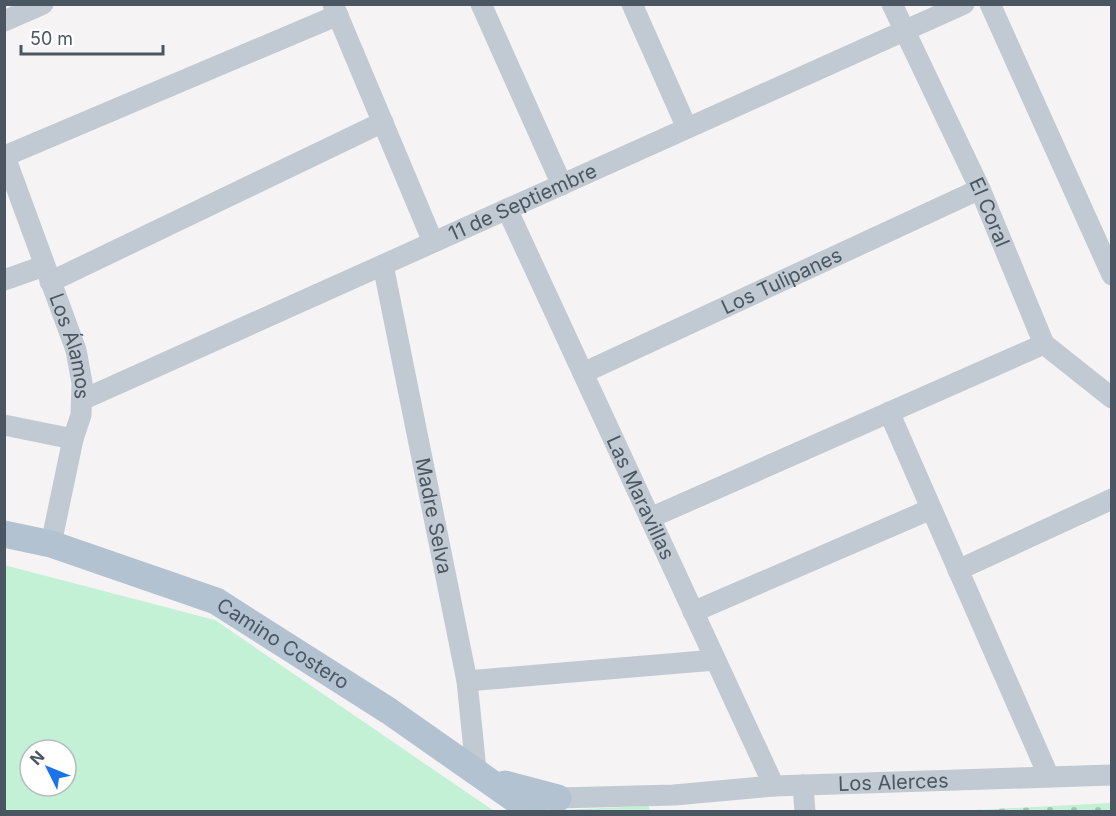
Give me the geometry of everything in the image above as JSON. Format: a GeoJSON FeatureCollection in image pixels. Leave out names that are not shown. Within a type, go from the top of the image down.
{"type":"FeatureCollection","features":[{"type":"Feature","properties":{"kind":"main road","name":"Camino Costero"},"geometry":{"type":"LineString","coordinates":[[4,534],[51,544],[216,601],[389,711],[533,812]]}},
{"type":"Feature","properties":{"kind":"main road"},"geometry":{"type":"LineString","coordinates":[[482,775],[552,805]]}},
{"type":"Feature","properties":{"kind":"street"},"geometry":{"type":"LineString","coordinates":[[4,21],[43,4]]}},
{"type":"Feature","properties":{"kind":"street"},"geometry":{"type":"LineString","coordinates":[[481,4],[562,185]]}},
{"type":"Feature","properties":{"kind":"street"},"geometry":{"type":"LineString","coordinates":[[632,4],[687,128]]}},
{"type":"Feature","properties":{"kind":"street","name":"El Coral"},"geometry":{"type":"LineString","coordinates":[[892,4],[980,189],[1044,344],[1112,398]]}},
{"type":"Feature","properties":{"kind":"street","name":"11 de Septiembre"},"geometry":{"type":"LineString","coordinates":[[82,400],[964,4]]}},
{"type":"Feature","properties":{"kind":"street"},"geometry":{"type":"LineString","coordinates":[[990,4],[1112,275]]}},
{"type":"Feature","properties":{"kind":"street"},"geometry":{"type":"LineString","coordinates":[[5,155],[335,10],[433,242]]}},
{"type":"Feature","properties":{"kind":"street"},"geometry":{"type":"LineString","coordinates":[[4,280],[47,274],[383,122]]}},
{"type":"Feature","properties":{"kind":"street","name":"Los Álamos"},"geometry":{"type":"LineString","coordinates":[[5,155],[9,180],[47,274],[80,366],[81,415],[73,439],[51,544]]}},
{"type":"Feature","properties":{"kind":"street","name":"Los Tulipanes"},"geometry":{"type":"LineString","coordinates":[[583,373],[980,189]]}},
{"type":"Feature","properties":{"kind":"street","name":"Las Maravillas"},"geometry":{"type":"LineString","coordinates":[[507,209],[774,786]]}},
{"type":"Feature","properties":{"kind":"street","name":"Madre Selva"},"geometry":{"type":"LineString","coordinates":[[383,265],[466,681],[482,775]]}},
{"type":"Feature","properties":{"kind":"street"},"geometry":{"type":"LineString","coordinates":[[650,518],[1044,344]]}},
{"type":"Feature","properties":{"kind":"street"},"geometry":{"type":"LineString","coordinates":[[889,412],[1049,777]]}},
{"type":"Feature","properties":{"kind":"street"},"geometry":{"type":"LineString","coordinates":[[4,425],[73,439]]}},
{"type":"Feature","properties":{"kind":"street"},"geometry":{"type":"LineString","coordinates":[[958,570],[1112,499]]}},
{"type":"Feature","properties":{"kind":"street"},"geometry":{"type":"LineString","coordinates":[[693,612],[931,509]]}},
{"type":"Feature","properties":{"kind":"street"},"geometry":{"type":"LineString","coordinates":[[466,681],[715,660]]}},
{"type":"Feature","properties":{"kind":"street","name":"Los Alerces"},"geometry":{"type":"LineString","coordinates":[[552,805],[671,803],[774,786],[1112,775]]}},
{"type":"Feature","properties":{"kind":"street"},"geometry":{"type":"LineString","coordinates":[[803,785],[805,812]]}},
{"type":"Feature","properties":{"kind":"green space"},"geometry":{"type":"Polygon","coordinates":[[[4,565],[215,620],[494,811],[5,811],[4,565]]]}},
{"type":"Feature","properties":{"kind":"green space"},"geometry":{"type":"Polygon","coordinates":[[[1111,803],[1111,811],[957,811],[1111,803]]]}},
{"type":"Feature","properties":{"kind":"green space"},"geometry":{"type":"Polygon","coordinates":[[[649,806],[650,811],[559,810],[649,806]]]}}]}
